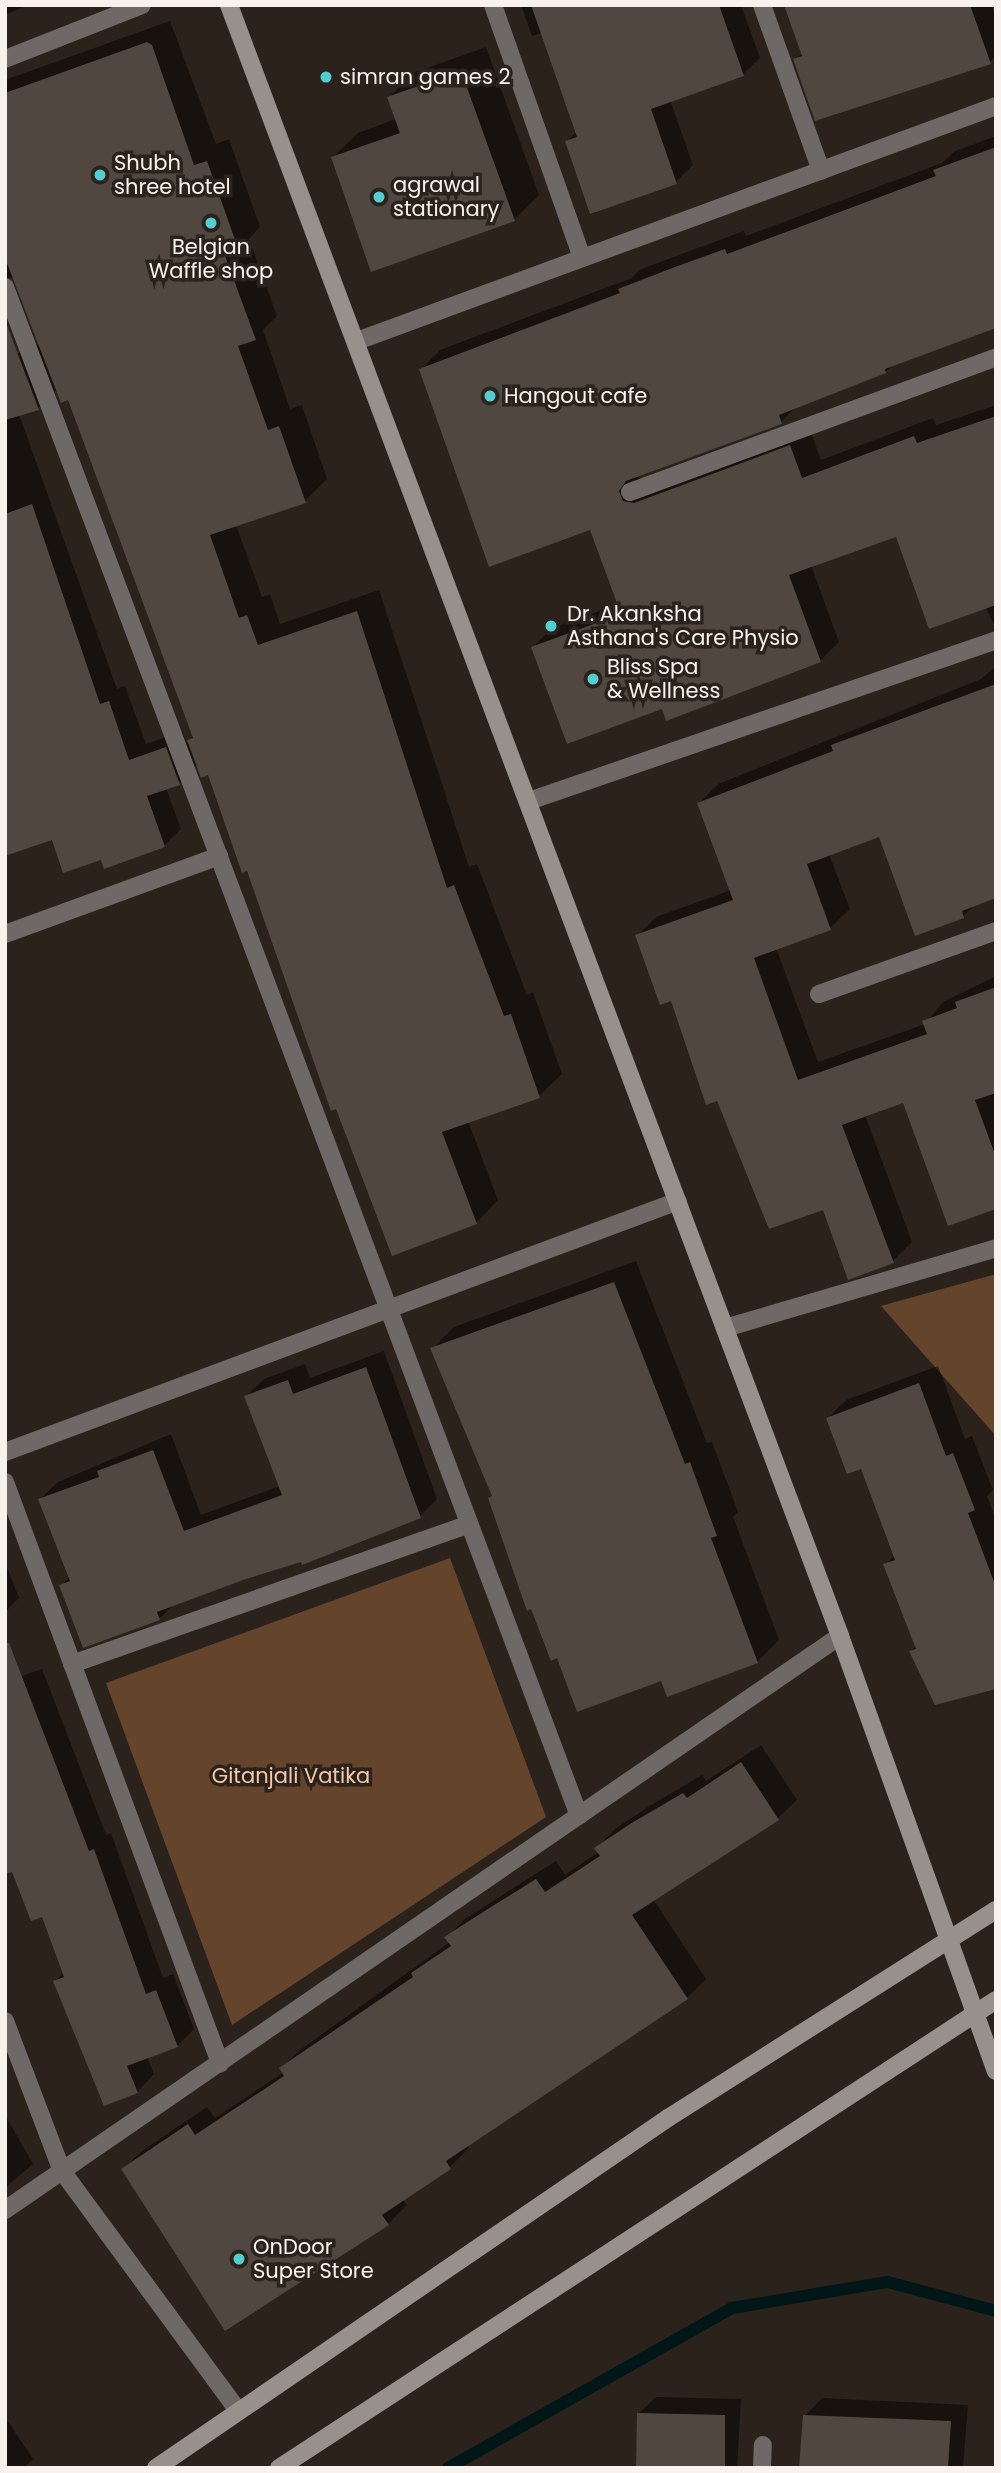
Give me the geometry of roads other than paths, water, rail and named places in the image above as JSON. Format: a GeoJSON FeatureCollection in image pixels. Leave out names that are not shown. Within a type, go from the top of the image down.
{"type":"FeatureCollection","features":[{"type":"Feature","properties":{"kind":"street"},"geometry":{"type":"LineString","coordinates":[[5,59],[142,5]]}},
{"type":"Feature","properties":{"kind":"street"},"geometry":{"type":"LineString","coordinates":[[229,5],[840,1636],[996,2071]]}},
{"type":"Feature","properties":{"kind":"street"},"geometry":{"type":"LineString","coordinates":[[493,5],[582,258]]}},
{"type":"Feature","properties":{"kind":"street"},"geometry":{"type":"LineString","coordinates":[[762,5],[821,171]]}},
{"type":"Feature","properties":{"kind":"street"},"geometry":{"type":"LineString","coordinates":[[356,341],[996,106]]}},
{"type":"Feature","properties":{"kind":"street"},"geometry":{"type":"LineString","coordinates":[[5,287],[10,315],[219,856],[579,1816]]}},
{"type":"Feature","properties":{"kind":"street"},"geometry":{"type":"LineString","coordinates":[[630,492],[996,357]]}},
{"type":"Feature","properties":{"kind":"street"},"geometry":{"type":"LineString","coordinates":[[529,801],[996,640]]}},
{"type":"Feature","properties":{"kind":"street"},"geometry":{"type":"LineString","coordinates":[[5,934],[219,856]]}},
{"type":"Feature","properties":{"kind":"street"},"geometry":{"type":"LineString","coordinates":[[819,994],[996,931]]}},
{"type":"Feature","properties":{"kind":"street"},"geometry":{"type":"LineString","coordinates":[[5,1452],[678,1201]]}},
{"type":"Feature","properties":{"kind":"street"},"geometry":{"type":"LineString","coordinates":[[725,1328],[996,1248]]}},
{"type":"Feature","properties":{"kind":"street"},"geometry":{"type":"LineString","coordinates":[[5,1482],[220,2063]]}},
{"type":"Feature","properties":{"kind":"street"},"geometry":{"type":"LineString","coordinates":[[72,1664],[469,1524]]}},
{"type":"Feature","properties":{"kind":"street"},"geometry":{"type":"LineString","coordinates":[[5,2210],[840,1636]]}},
{"type":"Feature","properties":{"kind":"street"},"geometry":{"type":"LineString","coordinates":[[156,2468],[668,2118],[996,1910]]}},
{"type":"Feature","properties":{"kind":"street"},"geometry":{"type":"LineString","coordinates":[[279,2468],[996,2000]]}},
{"type":"Feature","properties":{"kind":"street"},"geometry":{"type":"LineString","coordinates":[[5,2021],[62,2171],[239,2411]]}},
{"type":"Feature","properties":{"kind":"street"},"geometry":{"type":"LineString","coordinates":[[762,2468],[763,2445]]}},
{"type":"Feature","properties":{"kind":"waterway"},"geometry":{"type":"LineString","coordinates":[[448,2468],[732,2308],[888,2282],[996,2311]]}},
{"type":"Feature","properties":{"kind":"place","name":"simran games 2"},"geometry":{"type":"Point","coordinates":[326,77]}},
{"type":"Feature","properties":{"kind":"place","name":"Shubh shree hotel"},"geometry":{"type":"Point","coordinates":[100,175]}},
{"type":"Feature","properties":{"kind":"place","name":"agrawal stationary"},"geometry":{"type":"Point","coordinates":[379,197]}},
{"type":"Feature","properties":{"kind":"place","name":"Belgian Waffle shop"},"geometry":{"type":"Point","coordinates":[211,223]}},
{"type":"Feature","properties":{"kind":"place","name":"Hangout cafe"},"geometry":{"type":"Point","coordinates":[490,396]}},
{"type":"Feature","properties":{"kind":"place","name":"Dr. Akanksha Asthana's Care Physio"},"geometry":{"type":"Point","coordinates":[551,626]}},
{"type":"Feature","properties":{"kind":"place","name":"Bliss Spa & Wellness"},"geometry":{"type":"Point","coordinates":[593,679]}},
{"type":"Feature","properties":{"kind":"place","name":"OnDoor Super Store"},"geometry":{"type":"Point","coordinates":[239,2259]}},
{"type":"Feature","properties":{"kind":"park label","name":"Gitanjali Vatika"},"geometry":{"type":"Point","coordinates":[291,1776]}}]}
